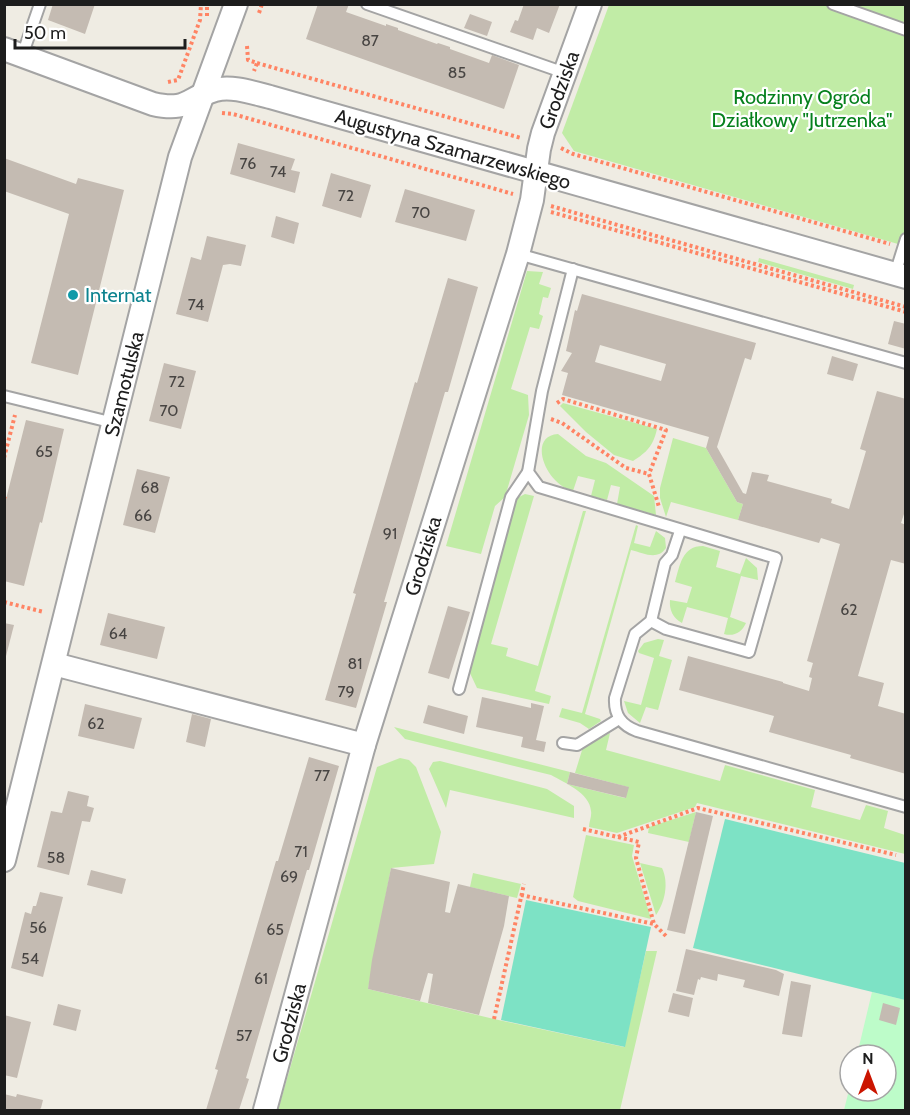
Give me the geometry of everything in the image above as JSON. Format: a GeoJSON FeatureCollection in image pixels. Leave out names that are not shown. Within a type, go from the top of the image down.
{"type":"FeatureCollection","features":[{"type":"Feature","properties":{"kind":"street","name":"Szamotulska"},"geometry":{"type":"LineString","coordinates":[[4,860],[10,812],[54,664],[180,157],[236,4]]}},
{"type":"Feature","properties":{"kind":"street","name":"Grodziska"},"geometry":{"type":"LineString","coordinates":[[265,1110],[364,745],[518,254],[537,173],[539,149],[590,4]]}},
{"type":"Feature","properties":{"kind":"street","name":"Augustyna Szamarzewskiego"},"geometry":{"type":"LineString","coordinates":[[13,53],[153,104],[167,107],[186,105],[217,89],[270,97],[900,276]]}},
{"type":"Feature","properties":{"kind":"street"},"geometry":{"type":"LineString","coordinates":[[54,664],[364,745]]}},
{"type":"Feature","properties":{"kind":"lane"},"geometry":{"type":"LineString","coordinates":[[13,53],[40,4]]}},
{"type":"Feature","properties":{"kind":"lane"},"geometry":{"type":"LineString","coordinates":[[368,4],[565,73]]}},
{"type":"Feature","properties":{"kind":"lane"},"geometry":{"type":"LineString","coordinates":[[833,4],[906,30]]}},
{"type":"Feature","properties":{"kind":"lane"},"geometry":{"type":"LineString","coordinates":[[900,276],[906,239]]}},
{"type":"Feature","properties":{"kind":"lane"},"geometry":{"type":"LineString","coordinates":[[518,254],[906,363]]}},
{"type":"Feature","properties":{"kind":"lane"},"geometry":{"type":"LineString","coordinates":[[459,689],[511,497],[528,472],[537,413],[573,269]]}},
{"type":"Feature","properties":{"kind":"lane"},"geometry":{"type":"LineString","coordinates":[[4,396],[114,423]]}},
{"type":"Feature","properties":{"kind":"lane"},"geometry":{"type":"LineString","coordinates":[[528,472],[539,487],[776,558],[750,652],[666,629],[651,621]]}},
{"type":"Feature","properties":{"kind":"lane"},"geometry":{"type":"LineString","coordinates":[[680,531],[672,555],[665,563],[651,621],[635,634],[615,698],[615,705],[624,724],[638,731],[906,807]]}},
{"type":"Feature","properties":{"kind":"lane"},"geometry":{"type":"LineString","coordinates":[[563,743],[577,745],[620,719]]}},
{"type":"Feature","properties":{"kind":"path"},"geometry":{"type":"LineString","coordinates":[[161,83],[178,80],[200,20],[201,4]]}},
{"type":"Feature","properties":{"kind":"path"},"geometry":{"type":"LineString","coordinates":[[250,38],[246,49],[248,60],[524,139]]}},
{"type":"Feature","properties":{"kind":"path"},"geometry":{"type":"LineString","coordinates":[[252,78],[257,63]]}},
{"type":"Feature","properties":{"kind":"path"},"geometry":{"type":"LineString","coordinates":[[233,114],[521,197]]}},
{"type":"Feature","properties":{"kind":"path"},"geometry":{"type":"LineString","coordinates":[[553,144],[573,154],[894,245]]}},
{"type":"Feature","properties":{"kind":"path"},"geometry":{"type":"LineString","coordinates":[[543,203],[906,307]]}},
{"type":"Feature","properties":{"kind":"path"},"geometry":{"type":"LineString","coordinates":[[547,212],[554,212],[906,312]]}},
{"type":"Feature","properties":{"kind":"path"},"geometry":{"type":"LineString","coordinates":[[537,413],[563,399],[666,430],[649,474],[657,497],[661,525]]}},
{"type":"Feature","properties":{"kind":"path"},"geometry":{"type":"LineString","coordinates":[[4,458],[17,413]]}},
{"type":"Feature","properties":{"kind":"path"},"geometry":{"type":"LineString","coordinates":[[537,413],[562,423],[626,468],[649,474]]}},
{"type":"Feature","properties":{"kind":"path"},"geometry":{"type":"LineString","coordinates":[[4,602],[46,613]]}},
{"type":"Feature","properties":{"kind":"path"},"geometry":{"type":"LineString","coordinates":[[618,837],[698,808],[896,855]]}},
{"type":"Feature","properties":{"kind":"path"},"geometry":{"type":"LineString","coordinates":[[584,829],[639,842],[636,858],[654,924],[666,936]]}},
{"type":"Feature","properties":{"kind":"path"},"geometry":{"type":"LineString","coordinates":[[494,1019],[524,884]]}},
{"type":"Feature","properties":{"kind":"path"},"geometry":{"type":"LineString","coordinates":[[521,895],[654,924]]}},
{"type":"Feature","properties":{"kind":"green space","name":"Rodzinny Ogród Działkowy \"Jutrzenka\""},"geometry":{"type":"Polygon","coordinates":[[[609,5],[905,5],[905,246],[574,151],[562,133],[609,5]]]}},
{"type":"Feature","properties":{"kind":"green space"},"geometry":{"type":"Polygon","coordinates":[[[759,258],[854,285],[853,289],[758,262],[759,258]]]}},
{"type":"Feature","properties":{"kind":"green space"},"geometry":{"type":"Polygon","coordinates":[[[527,271],[543,272],[539,284],[551,288],[548,298],[543,297],[539,314],[543,316],[539,329],[530,327],[511,389],[528,395],[529,415],[505,497],[495,506],[481,554],[446,546],[527,271]]]}},
{"type":"Feature","properties":{"kind":"green space"},"geometry":{"type":"Polygon","coordinates":[[[563,403],[657,429],[654,440],[646,451],[633,461],[614,455],[560,406],[563,403]]]}},
{"type":"Feature","properties":{"kind":"green space"},"geometry":{"type":"Polygon","coordinates":[[[558,434],[586,456],[606,463],[654,496],[656,515],[617,504],[620,487],[611,485],[607,500],[591,496],[595,480],[578,476],[573,491],[563,487],[548,470],[543,461],[542,451],[543,443],[549,437],[558,434]]]}},
{"type":"Feature","properties":{"kind":"green space"},"geometry":{"type":"Polygon","coordinates":[[[673,438],[706,448],[737,502],[743,504],[738,520],[671,502],[666,517],[660,498],[660,488],[673,438]]]}},
{"type":"Feature","properties":{"kind":"green space"},"geometry":{"type":"Polygon","coordinates":[[[525,494],[534,496],[491,644],[508,648],[506,656],[538,666],[583,511],[586,511],[535,691],[551,696],[549,704],[477,688],[469,671],[516,501],[525,494]]]}},
{"type":"Feature","properties":{"kind":"green space"},"geometry":{"type":"Polygon","coordinates":[[[636,525],[638,526],[634,543],[650,547],[656,531],[665,538],[666,548],[654,555],[631,550],[585,714],[601,721],[589,729],[580,723],[559,717],[562,708],[582,713],[636,525]]]}},
{"type":"Feature","properties":{"kind":"green space"},"geometry":{"type":"Polygon","coordinates":[[[703,546],[720,551],[716,567],[740,574],[746,558],[757,568],[758,580],[741,576],[730,617],[746,623],[740,631],[734,634],[724,634],[728,618],[687,607],[682,623],[676,619],[671,610],[670,600],[687,603],[692,587],[675,582],[683,558],[690,549],[703,546]]]}},
{"type":"Feature","properties":{"kind":"green space"},"geometry":{"type":"Polygon","coordinates":[[[658,639],[664,640],[659,656],[672,660],[658,710],[646,707],[640,723],[628,713],[624,701],[641,705],[654,658],[638,651],[644,643],[658,639]]]}},
{"type":"Feature","properties":{"kind":"green space"},"geometry":{"type":"Polygon","coordinates":[[[394,727],[570,772],[567,784],[551,775],[405,739],[394,727]]]}},
{"type":"Feature","properties":{"kind":"green space"},"geometry":{"type":"Polygon","coordinates":[[[610,733],[606,750],[720,781],[725,765],[815,790],[811,807],[860,820],[866,805],[888,811],[884,828],[905,835],[905,854],[697,803],[695,807],[617,833],[589,827],[590,805],[582,794],[568,784],[625,798],[628,787],[575,773],[583,747],[610,733]]]}},
{"type":"Feature","properties":{"kind":"green space"},"geometry":{"type":"Polygon","coordinates":[[[400,758],[409,760],[416,767],[441,832],[434,864],[391,868],[368,989],[624,1047],[646,951],[657,951],[620,1110],[278,1110],[377,767],[400,758]]]}},
{"type":"Feature","properties":{"kind":"green space"},"geometry":{"type":"Polygon","coordinates":[[[440,761],[547,789],[574,806],[574,818],[450,790],[446,808],[429,769],[433,762],[440,761]]]}},
{"type":"Feature","properties":{"kind":"green space"},"geometry":{"type":"Polygon","coordinates":[[[696,812],[689,842],[648,833],[649,827],[696,812]]]}},
{"type":"Feature","properties":{"kind":"green space"},"geometry":{"type":"Polygon","coordinates":[[[725,819],[905,863],[905,1000],[693,948],[725,819]]]}},
{"type":"Feature","properties":{"kind":"green space"},"geometry":{"type":"Polygon","coordinates":[[[586,835],[634,845],[632,856],[651,919],[578,901],[573,897],[586,835]]]}},
{"type":"Feature","properties":{"kind":"green space"},"geometry":{"type":"Polygon","coordinates":[[[640,863],[662,868],[664,874],[665,892],[656,915],[640,863]]]}},
{"type":"Feature","properties":{"kind":"green space"},"geometry":{"type":"Polygon","coordinates":[[[473,873],[521,884],[517,898],[470,887],[473,873]]]}},
{"type":"Feature","properties":{"kind":"green space"},"geometry":{"type":"Polygon","coordinates":[[[526,900],[651,927],[625,1047],[501,1020],[526,900]]]}},
{"type":"Feature","properties":{"kind":"green space"},"geometry":{"type":"Polygon","coordinates":[[[872,992],[905,1000],[905,1110],[844,1110],[846,1103],[898,1103],[898,1043],[860,1043],[872,992]]]}},
{"type":"Feature","properties":{"kind":"building"},"geometry":{"type":"Polygon","coordinates":[[[53,4],[95,4],[85,34],[48,20],[53,4]]]}},
{"type":"Feature","properties":{"kind":"building"},"geometry":{"type":"Polygon","coordinates":[[[318,4],[349,4],[346,12],[398,28],[398,30],[489,63],[492,55],[519,65],[504,109],[306,39],[318,4]]]}},
{"type":"Feature","properties":{"kind":"building"},"geometry":{"type":"Polygon","coordinates":[[[524,4],[560,4],[549,33],[537,28],[533,40],[510,32],[515,20],[518,21],[524,4]]]}},
{"type":"Feature","properties":{"kind":"building"},"geometry":{"type":"Polygon","coordinates":[[[470,14],[492,22],[487,36],[464,28],[470,14]]]}},
{"type":"Feature","properties":{"kind":"building"},"geometry":{"type":"Polygon","coordinates":[[[238,143],[295,159],[291,170],[300,172],[295,193],[230,174],[238,143]]]}},
{"type":"Feature","properties":{"kind":"building","name":"Internat"},"geometry":{"type":"Polygon","coordinates":[[[4,158],[76,184],[78,178],[124,190],[78,375],[31,363],[69,214],[4,191],[4,158]]]}},
{"type":"Feature","properties":{"kind":"building"},"geometry":{"type":"Polygon","coordinates":[[[331,173],[371,185],[361,218],[322,206],[331,173]]]}},
{"type":"Feature","properties":{"kind":"building"},"geometry":{"type":"Polygon","coordinates":[[[405,189],[475,210],[466,241],[395,222],[405,189]]]}},
{"type":"Feature","properties":{"kind":"building"},"geometry":{"type":"Polygon","coordinates":[[[276,216],[299,223],[294,244],[271,237],[276,216]]]}},
{"type":"Feature","properties":{"kind":"building"},"geometry":{"type":"Polygon","coordinates":[[[207,236],[246,245],[241,266],[223,265],[208,322],[176,314],[191,257],[201,260],[207,236]]]}},
{"type":"Feature","properties":{"kind":"building"},"geometry":{"type":"Polygon","coordinates":[[[448,278],[478,287],[384,602],[387,602],[356,708],[325,700],[356,594],[353,593],[448,278]]]}},
{"type":"Feature","properties":{"kind":"building"},"geometry":{"type":"Polygon","coordinates":[[[582,294],[756,343],[751,360],[745,358],[717,447],[743,493],[746,494],[752,472],[769,475],[767,481],[832,499],[831,503],[849,509],[866,451],[860,449],[877,391],[906,399],[906,508],[901,523],[906,525],[906,564],[891,560],[858,676],[884,683],[878,706],[906,714],[906,774],[850,758],[851,755],[769,732],[774,716],[679,690],[688,656],[809,691],[812,678],[809,677],[813,663],[807,661],[840,544],[821,538],[819,543],[738,520],[743,504],[737,502],[706,448],[709,437],[562,395],[568,373],[561,371],[572,353],[566,351],[575,310],[577,311],[582,294]],[[600,345],[595,362],[661,381],[666,364],[600,345]]]}},
{"type":"Feature","properties":{"kind":"building"},"geometry":{"type":"Polygon","coordinates":[[[894,321],[906,324],[906,349],[888,344],[894,321]]]}},
{"type":"Feature","properties":{"kind":"building"},"geometry":{"type":"Polygon","coordinates":[[[832,356],[858,364],[853,381],[827,374],[832,356]]]}},
{"type":"Feature","properties":{"kind":"building"},"geometry":{"type":"Polygon","coordinates":[[[164,363],[196,371],[181,429],[149,421],[164,363]]]}},
{"type":"Feature","properties":{"kind":"building"},"geometry":{"type":"Polygon","coordinates":[[[26,420],[64,429],[42,523],[40,522],[24,586],[4,581],[4,507],[26,420]]]}},
{"type":"Feature","properties":{"kind":"building"},"geometry":{"type":"Polygon","coordinates":[[[137,469],[170,477],[155,533],[123,525],[137,469]]]}},
{"type":"Feature","properties":{"kind":"building"},"geometry":{"type":"Polygon","coordinates":[[[448,606],[470,612],[449,679],[428,673],[448,606]]]}},
{"type":"Feature","properties":{"kind":"building"},"geometry":{"type":"Polygon","coordinates":[[[108,613],[165,627],[157,659],[100,645],[108,613]]]}},
{"type":"Feature","properties":{"kind":"building"},"geometry":{"type":"Polygon","coordinates":[[[4,623],[14,625],[5,660],[4,660],[4,623]]]}},
{"type":"Feature","properties":{"kind":"building"},"geometry":{"type":"Polygon","coordinates":[[[482,697],[531,708],[531,703],[544,706],[536,740],[546,742],[544,752],[521,747],[523,737],[476,727],[482,697]]]}},
{"type":"Feature","properties":{"kind":"building"},"geometry":{"type":"Polygon","coordinates":[[[85,704],[142,718],[134,749],[78,736],[85,704]]]}},
{"type":"Feature","properties":{"kind":"building"},"geometry":{"type":"Polygon","coordinates":[[[428,705],[468,716],[464,734],[423,723],[428,705]]]}},
{"type":"Feature","properties":{"kind":"building"},"geometry":{"type":"Polygon","coordinates":[[[192,714],[211,719],[205,747],[186,742],[192,714]]]}},
{"type":"Feature","properties":{"kind":"building"},"geometry":{"type":"Polygon","coordinates":[[[309,757],[339,766],[246,1078],[249,1079],[239,1110],[206,1110],[218,1070],[215,1069],[309,757]]]}},
{"type":"Feature","properties":{"kind":"building"},"geometry":{"type":"Polygon","coordinates":[[[570,772],[629,787],[626,798],[567,784],[570,772]]]}},
{"type":"Feature","properties":{"kind":"building"},"geometry":{"type":"Polygon","coordinates":[[[68,791],[89,796],[87,806],[94,808],[90,822],[82,821],[69,875],[37,867],[51,811],[62,813],[68,791]]]}},
{"type":"Feature","properties":{"kind":"building"},"geometry":{"type":"Polygon","coordinates":[[[696,812],[713,816],[685,934],[667,930],[696,812]]]}},
{"type":"Feature","properties":{"kind":"building"},"geometry":{"type":"Polygon","coordinates":[[[391,868],[450,882],[445,912],[450,913],[458,884],[509,896],[504,926],[479,1015],[428,1003],[433,974],[428,973],[420,1001],[368,989],[391,868]]]}},
{"type":"Feature","properties":{"kind":"building"},"geometry":{"type":"Polygon","coordinates":[[[91,870],[126,879],[122,894],[87,885],[91,870]]]}},
{"type":"Feature","properties":{"kind":"building"},"geometry":{"type":"Polygon","coordinates":[[[40,892],[63,897],[43,977],[11,968],[25,912],[31,914],[40,892]]]}},
{"type":"Feature","properties":{"kind":"building"},"geometry":{"type":"Polygon","coordinates":[[[686,949],[776,970],[784,974],[779,996],[743,987],[745,980],[718,974],[717,981],[701,977],[700,980],[698,979],[694,995],[676,991],[686,949]]]}},
{"type":"Feature","properties":{"kind":"building"},"geometry":{"type":"Polygon","coordinates":[[[791,981],[811,985],[802,1037],[782,1034],[791,981]]]}},
{"type":"Feature","properties":{"kind":"building"},"geometry":{"type":"Polygon","coordinates":[[[673,993],[693,998],[689,1017],[668,1012],[673,993]]]}},
{"type":"Feature","properties":{"kind":"building"},"geometry":{"type":"Polygon","coordinates":[[[883,1003],[900,1008],[896,1025],[879,1020],[883,1003]]]}},
{"type":"Feature","properties":{"kind":"building"},"geometry":{"type":"Polygon","coordinates":[[[58,1004],[81,1010],[76,1031],[53,1025],[58,1004]]]}},
{"type":"Feature","properties":{"kind":"building"},"geometry":{"type":"Polygon","coordinates":[[[4,1015],[31,1022],[17,1078],[4,1075],[4,1015]]]}},
{"type":"Feature","properties":{"kind":"building"},"geometry":{"type":"Polygon","coordinates":[[[4,1094],[16,1097],[17,1094],[43,1100],[41,1108],[39,1110],[4,1110],[4,1094]]]}},
{"type":"Feature","properties":{"kind":"place","name":"Internat"},"geometry":{"type":"Point","coordinates":[73,295]}}]}
